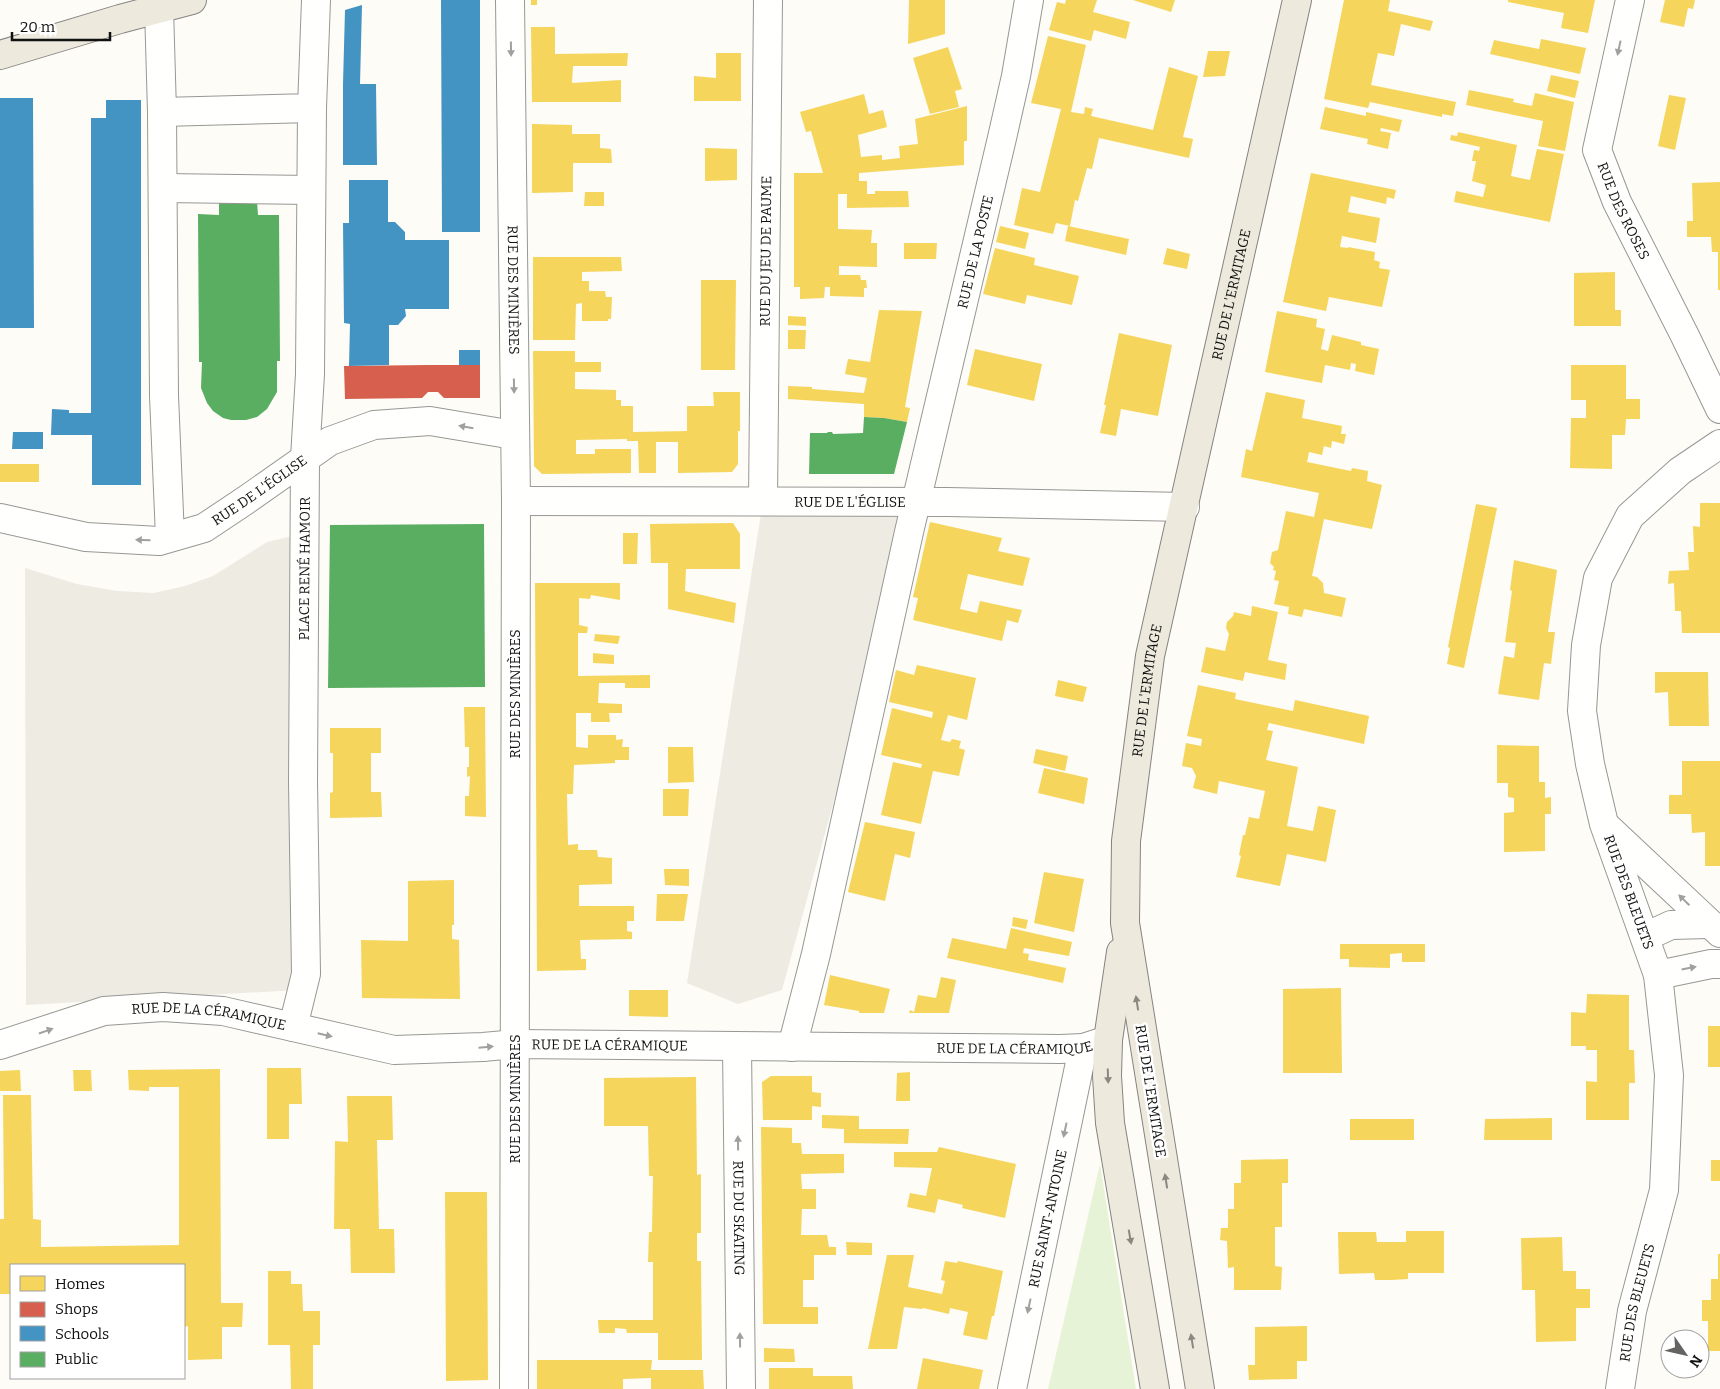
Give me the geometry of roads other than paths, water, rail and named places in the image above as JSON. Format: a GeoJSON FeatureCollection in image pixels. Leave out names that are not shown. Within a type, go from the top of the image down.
{"type":"FeatureCollection","features":[{"type":"Feature","properties":{"kind":"main road"},"geometry":{"type":"LineString","coordinates":[[0,55],[192,0]]}},
{"type":"Feature","properties":{"kind":"main road","name":"RUE DE L'ERMITAGE"},"geometry":{"type":"LineString","coordinates":[[1200,1389],[1125,924],[1126,841],[1150,656],[1185,507],[1297,0]]}},
{"type":"Feature","properties":{"kind":"main road"},"geometry":{"type":"LineString","coordinates":[[1125,924],[1095,1044],[1107,1076],[1110,1123],[1155,1389]]}},
{"type":"Feature","properties":{"kind":"street","name":"PLACE RENÉ HAMOIR"},"geometry":{"type":"LineString","coordinates":[[293,1027],[306,974],[303,782],[305,458],[310,374],[312,108],[316,0]]}},
{"type":"Feature","properties":{"kind":"street","name":"RUE DES MINIÈRES"},"geometry":{"type":"LineString","coordinates":[[510,0],[516,501],[514,1389]]}},
{"type":"Feature","properties":{"kind":"street","name":"RUE DU JEU DE PAUME"},"geometry":{"type":"LineString","coordinates":[[764,501],[768,0]]}},
{"type":"Feature","properties":{"kind":"street","name":"RUE DE LA POSTE"},"geometry":{"type":"LineString","coordinates":[[792,1047],[816,954],[916,502],[1012,94],[1028,0]]}},
{"type":"Feature","properties":{"kind":"street","name":"RUE DES ROSES"},"geometry":{"type":"LineString","coordinates":[[1630,0],[1597,150],[1617,202],[1720,409]]}},
{"type":"Feature","properties":{"kind":"street"},"geometry":{"type":"LineString","coordinates":[[159,8],[163,188],[164,396],[170,537]]}},
{"type":"Feature","properties":{"kind":"street"},"geometry":{"type":"LineString","coordinates":[[162,112],[312,108]]}},
{"type":"Feature","properties":{"kind":"street"},"geometry":{"type":"LineString","coordinates":[[163,188],[311,190]]}},
{"type":"Feature","properties":{"kind":"street","name":"RUE DE L'ÉGLISE"},"geometry":{"type":"LineString","coordinates":[[0,518],[86,537],[159,541],[204,528],[330,441],[374,425],[430,421],[514,435]]}},
{"type":"Feature","properties":{"kind":"street","name":"RUE DES BLEUETS"},"geometry":{"type":"LineString","coordinates":[[1620,1389],[1632,1310],[1664,1190],[1668,1140],[1669,1075],[1658,975],[1604,824],[1590,764],[1582,711],[1586,645],[1598,578],[1630,516],[1680,471],[1720,444]]}},
{"type":"Feature","properties":{"kind":"street","name":"RUE DE L'ÉGLISE"},"geometry":{"type":"LineString","coordinates":[[516,501],[916,502],[1185,507]]}},
{"type":"Feature","properties":{"kind":"street"},"geometry":{"type":"LineString","coordinates":[[1604,824],[1714,928]]}},
{"type":"Feature","properties":{"kind":"street"},"geometry":{"type":"LineString","coordinates":[[1645,938],[1671,925],[1714,928]]}},
{"type":"Feature","properties":{"kind":"street"},"geometry":{"type":"LineString","coordinates":[[1658,975],[1711,964],[1720,964]]}},
{"type":"Feature","properties":{"kind":"street","name":"RUE DE LA CÉRAMIQUE"},"geometry":{"type":"LineString","coordinates":[[0,1045],[104,1011],[163,1007],[223,1011],[394,1050],[515,1044],[737,1047],[1095,1044]]}},
{"type":"Feature","properties":{"kind":"street","name":"RUE SAINT-ANTOINE"},"geometry":{"type":"LineString","coordinates":[[1012,1389],[1095,1044]]}},
{"type":"Feature","properties":{"kind":"street","name":"RUE DU SKATING"},"geometry":{"type":"LineString","coordinates":[[737,1047],[741,1389]]}}]}
